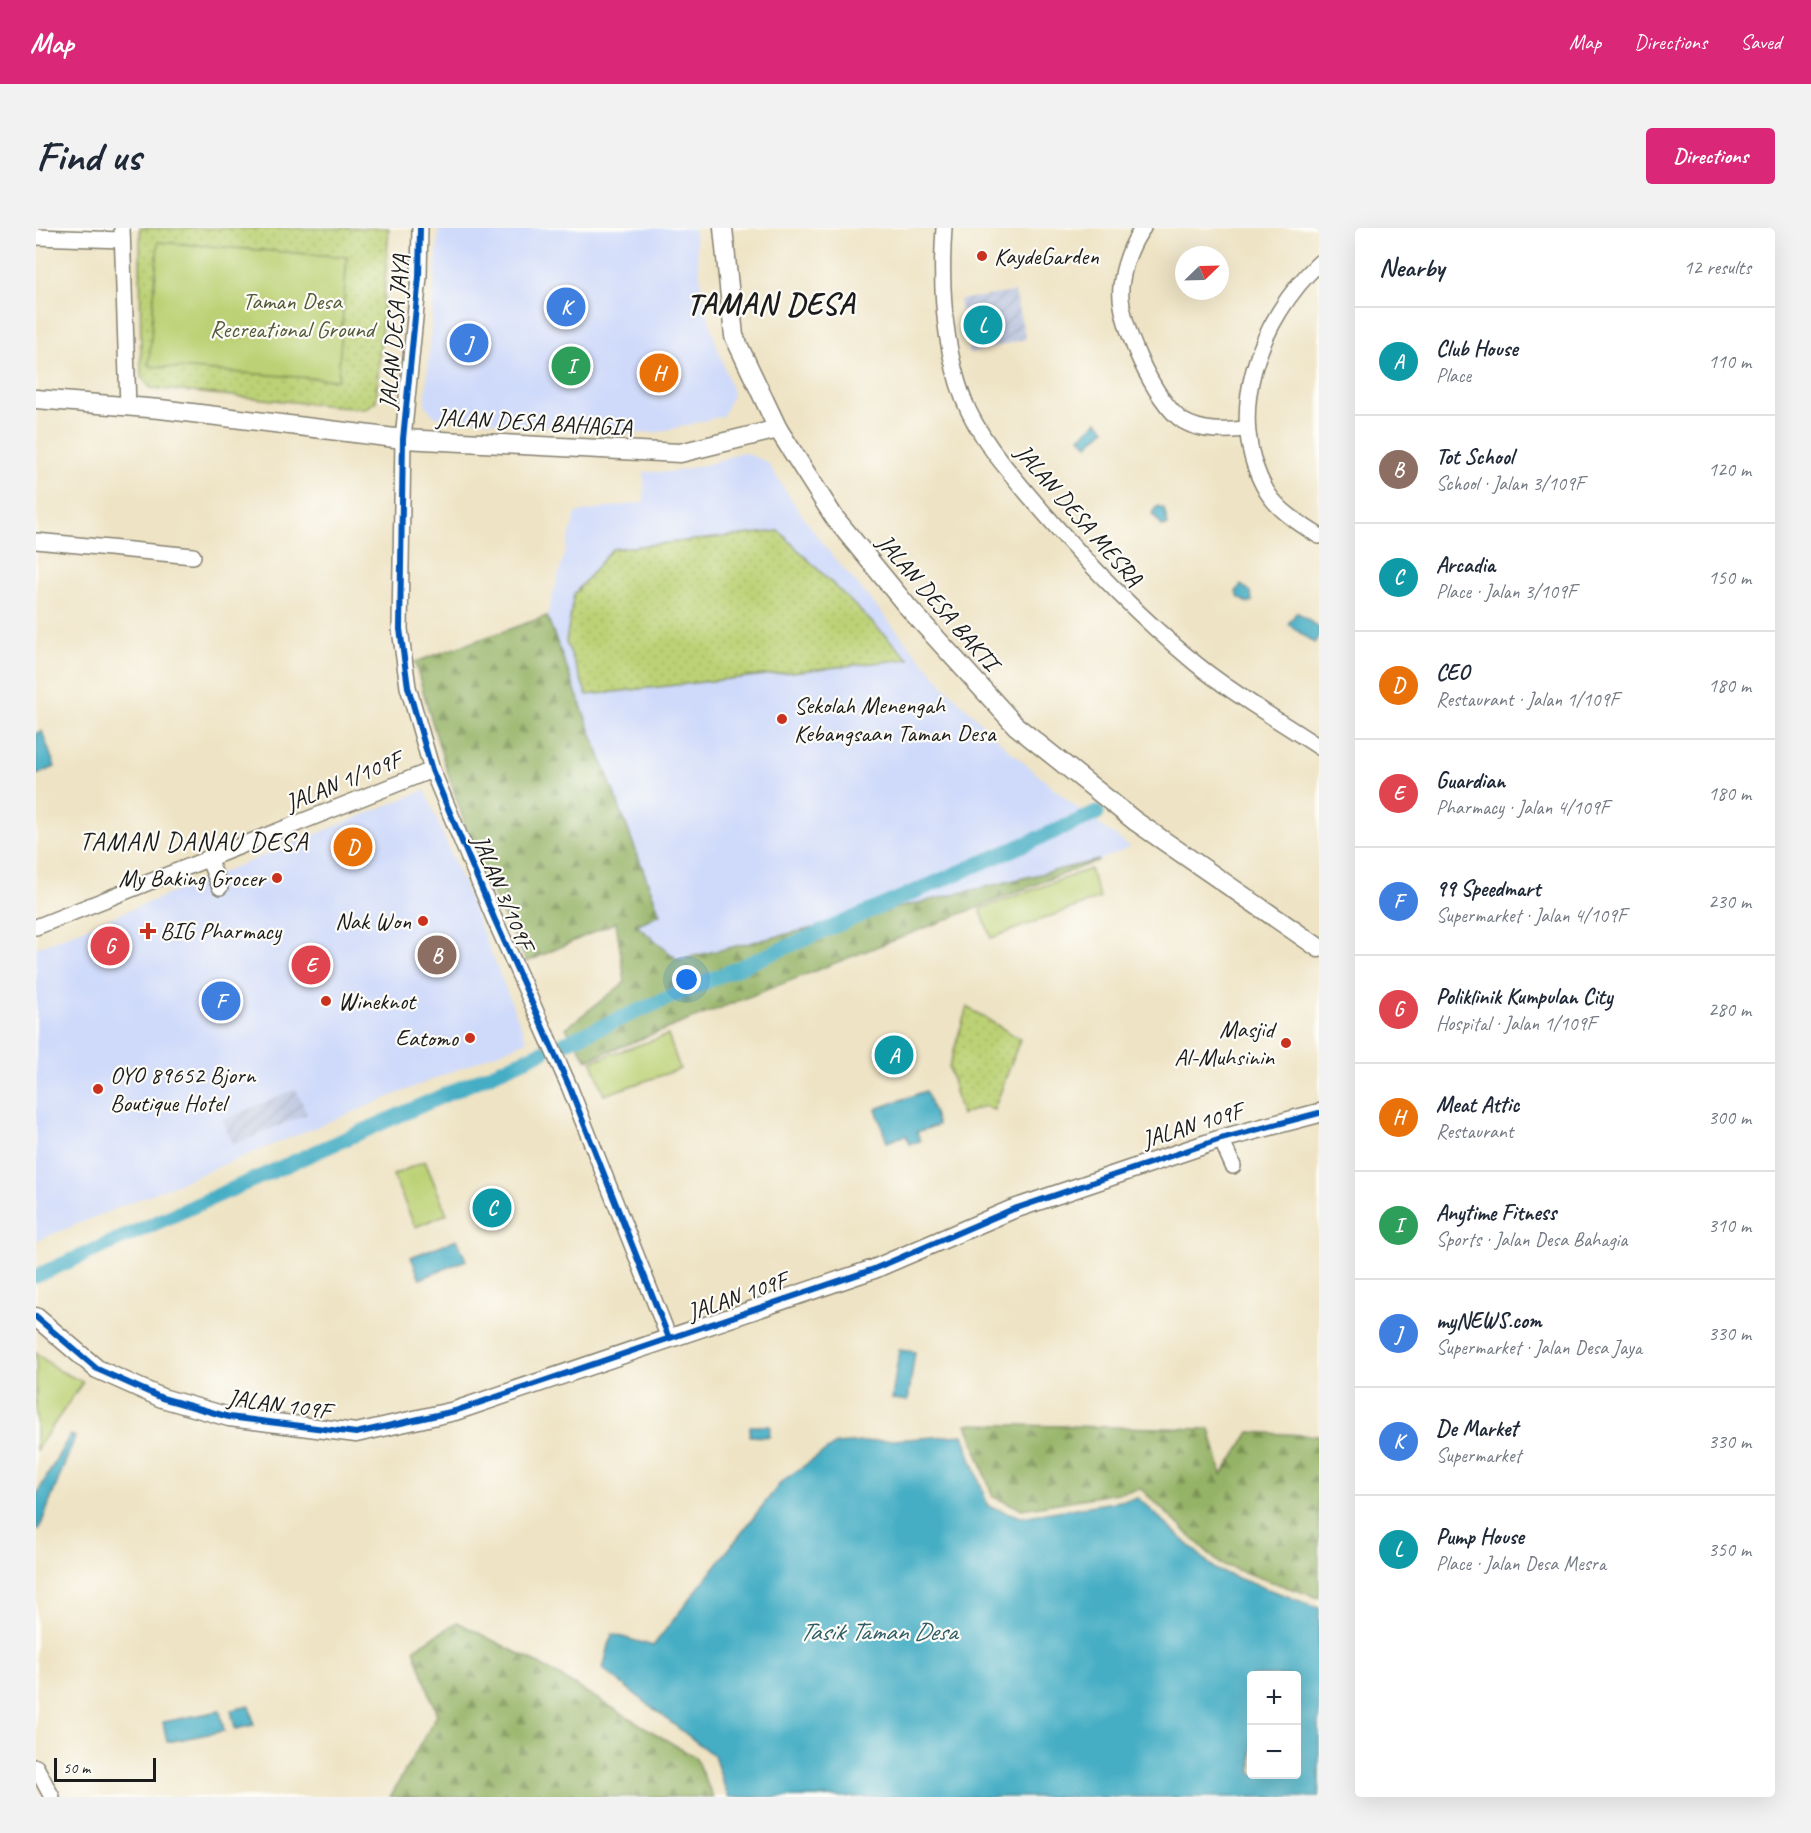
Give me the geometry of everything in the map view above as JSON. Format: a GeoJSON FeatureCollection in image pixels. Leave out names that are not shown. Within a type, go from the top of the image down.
{"type":"FeatureCollection","features":[{"type":"Feature","properties":{"kind":"street","name":"JALAN DESA JAYA"},"geometry":{"type":"LineString","coordinates":[[403,439],[419,277],[420,228]]}},
{"type":"Feature","properties":{"kind":"street","name":"JALAN DESA BAKTI"},"geometry":{"type":"LineString","coordinates":[[723,228],[734,336],[778,429],[834,517],[907,606],[1016,726],[1135,821],[1319,948]]}},
{"type":"Feature","properties":{"kind":"street","name":"JALAN DESA MESRA"},"geometry":{"type":"LineString","coordinates":[[944,228],[941,277],[949,353],[964,400],[985,440],[1090,567],[1139,615],[1197,665],[1319,747]]}},
{"type":"Feature","properties":{"kind":"street"},"geometry":{"type":"LineString","coordinates":[[1143,228],[1132,243],[1120,289],[1130,337],[1150,382],[1183,420],[1222,432],[1245,429]]}},
{"type":"Feature","properties":{"kind":"street"},"geometry":{"type":"LineString","coordinates":[[36,237],[122,234],[128,407]]}},
{"type":"Feature","properties":{"kind":"street"},"geometry":{"type":"LineString","coordinates":[[1319,263],[1280,306],[1263,346],[1249,392],[1245,429],[1267,493],[1292,520],[1319,536]]}},
{"type":"Feature","properties":{"kind":"street","name":"JALAN DESA BAHAGIA"},"geometry":{"type":"LineString","coordinates":[[36,399],[128,407],[403,439],[680,453],[778,429]]}},
{"type":"Feature","properties":{"kind":"street","name":"JALAN 3/109F"},"geometry":{"type":"LineString","coordinates":[[403,439],[400,629],[408,687],[432,770],[494,918],[570,1086],[669,1338]]}},
{"type":"Feature","properties":{"kind":"street"},"geometry":{"type":"LineString","coordinates":[[36,542],[193,556]]}},
{"type":"Feature","properties":{"kind":"street","name":"JALAN 1/109F"},"geometry":{"type":"LineString","coordinates":[[36,927],[432,770]]}},
{"type":"Feature","properties":{"kind":"street"},"geometry":{"type":"LineString","coordinates":[[208,858],[220,887]]}},
{"type":"Feature","properties":{"kind":"street","name":"JALAN 109F"},"geometry":{"type":"LineString","coordinates":[[36,1317],[97,1369],[162,1398],[229,1417],[356,1433],[455,1411],[874,1269],[1011,1210],[1221,1139],[1319,1113]]}},
{"type":"Feature","properties":{"kind":"street"},"geometry":{"type":"LineString","coordinates":[[1221,1139],[1233,1166]]}},
{"type":"Feature","properties":{"kind":"street"},"geometry":{"type":"LineString","coordinates":[[36,1767],[52,1797]]}},
{"type":"Feature","properties":{"kind":"shaded area"},"geometry":{"type":"Polygon","coordinates":[[[439,228],[694,228],[701,283],[712,331],[733,393],[723,416],[660,432],[628,434],[434,416],[425,405],[439,228]]]}},
{"type":"Feature","properties":{"kind":"shaded area"},"geometry":{"type":"Polygon","coordinates":[[[1014,292],[1026,339],[969,353],[959,300],[1014,292]]]}},
{"type":"Feature","properties":{"kind":"shaded area","name":"Sekolah Menengah Kebangsaan Taman Desa"},"geometry":{"type":"Polygon","coordinates":[[[742,452],[767,462],[826,548],[946,688],[1009,750],[1077,808],[1130,847],[1099,860],[678,961],[636,924],[659,914],[547,616],[576,513],[644,502],[644,472],[672,472],[709,464],[742,452]]]}},
{"type":"Feature","properties":{"kind":"shaded area"},"geometry":{"type":"Polygon","coordinates":[[[425,790],[527,1041],[36,1241],[36,948],[425,790]]]}},
{"type":"Feature","properties":{"kind":"shaded area"},"geometry":{"type":"Polygon","coordinates":[[[296,1089],[307,1114],[233,1145],[223,1120],[296,1089]]]}},
{"type":"Feature","properties":{"kind":"green space","name":"Taman Desa Recreational Ground"},"geometry":{"type":"Polygon","coordinates":[[[140,228],[389,228],[376,401],[365,409],[151,388],[141,377],[140,228]]]}},
{"type":"Feature","properties":{"kind":"green space"},"geometry":{"type":"Polygon","coordinates":[[[158,242],[347,257],[338,380],[149,366],[158,242]]]}},
{"type":"Feature","properties":{"kind":"green space"},"geometry":{"type":"Polygon","coordinates":[[[779,531],[909,659],[587,695],[566,642],[574,594],[612,549],[779,531]]]}},
{"type":"Feature","properties":{"kind":"green space"},"geometry":{"type":"Polygon","coordinates":[[[547,616],[660,914],[636,925],[678,960],[1099,860],[587,1060],[566,1028],[625,982],[616,922],[527,962],[508,926],[476,853],[449,778],[415,662],[547,616]]]}},
{"type":"Feature","properties":{"kind":"green space"},"geometry":{"type":"Polygon","coordinates":[[[1090,869],[1100,898],[991,938],[980,909],[1090,869]]]}},
{"type":"Feature","properties":{"kind":"green space"},"geometry":{"type":"Polygon","coordinates":[[[967,1007],[1020,1039],[994,1110],[984,1106],[961,1115],[949,1067],[967,1007]]]}},
{"type":"Feature","properties":{"kind":"green space"},"geometry":{"type":"Polygon","coordinates":[[[668,1035],[680,1069],[604,1095],[592,1061],[668,1035]]]}},
{"type":"Feature","properties":{"kind":"green space"},"geometry":{"type":"Polygon","coordinates":[[[425,1161],[447,1214],[415,1227],[393,1175],[425,1161]]]}},
{"type":"Feature","properties":{"kind":"green space"},"geometry":{"type":"Polygon","coordinates":[[[36,1353],[58,1370],[83,1382],[36,1450],[36,1353]]]}},
{"type":"Feature","properties":{"kind":"green space"},"geometry":{"type":"Polygon","coordinates":[[[967,1424],[1210,1429],[1222,1475],[1250,1432],[1319,1436],[1319,1598],[1220,1564],[1141,1489],[1022,1509],[993,1497],[967,1424]]]}},
{"type":"Feature","properties":{"kind":"green space"},"geometry":{"type":"Polygon","coordinates":[[[457,1622],[537,1663],[695,1757],[713,1797],[390,1797],[437,1715],[414,1649],[457,1622]]]}},
{"type":"Feature","properties":{"kind":"water"},"geometry":{"type":"Polygon","coordinates":[[[1098,421],[1105,429],[1088,445],[1080,437],[1098,421]]]}},
{"type":"Feature","properties":{"kind":"water"},"geometry":{"type":"Polygon","coordinates":[[[1157,506],[1164,508],[1168,525],[1163,527],[1152,514],[1157,506]]]}},
{"type":"Feature","properties":{"kind":"water"},"geometry":{"type":"Polygon","coordinates":[[[1241,585],[1251,592],[1252,602],[1248,603],[1239,598],[1236,592],[1241,585]]]}},
{"type":"Feature","properties":{"kind":"water"},"geometry":{"type":"Polygon","coordinates":[[[1297,612],[1319,628],[1319,636],[1314,643],[1288,624],[1297,612]]]}},
{"type":"Feature","properties":{"kind":"water"},"geometry":{"type":"Polygon","coordinates":[[[42,731],[55,767],[36,775],[36,733],[42,731]]]}},
{"type":"Feature","properties":{"kind":"water"},"geometry":{"type":"Polygon","coordinates":[[[926,1091],[938,1125],[917,1132],[920,1141],[909,1144],[906,1135],[887,1142],[876,1109],[926,1091]]]}},
{"type":"Feature","properties":{"kind":"water"},"geometry":{"type":"Polygon","coordinates":[[[457,1239],[466,1260],[420,1279],[411,1257],[457,1239]]]}},
{"type":"Feature","properties":{"kind":"water"},"geometry":{"type":"Polygon","coordinates":[[[899,1350],[915,1352],[908,1401],[892,1399],[899,1350]]]}},
{"type":"Feature","properties":{"kind":"water"},"geometry":{"type":"Polygon","coordinates":[[[750,1426],[770,1426],[769,1437],[750,1436],[750,1426]]]}},
{"type":"Feature","properties":{"kind":"water"},"geometry":{"type":"Polygon","coordinates":[[[70,1435],[75,1437],[39,1530],[36,1530],[36,1496],[70,1435]]]}},
{"type":"Feature","properties":{"kind":"water","name":"Tasik Taman Desa"},"geometry":{"type":"Polygon","coordinates":[[[963,1435],[988,1506],[1021,1517],[1138,1498],[1216,1570],[1319,1608],[1319,1797],[728,1797],[714,1756],[603,1669],[612,1634],[653,1646],[782,1481],[836,1444],[963,1435]]]}},
{"type":"Feature","properties":{"kind":"water"},"geometry":{"type":"Polygon","coordinates":[[[250,1706],[254,1725],[235,1729],[231,1710],[250,1706]]]}},
{"type":"Feature","properties":{"kind":"water"},"geometry":{"type":"Polygon","coordinates":[[[220,1711],[224,1731],[167,1742],[163,1722],[220,1711]]]}},
{"type":"Feature","properties":{"kind":"waterway"},"geometry":{"type":"LineString","coordinates":[[564,1043],[1097,813]]}},
{"type":"Feature","properties":{"kind":"waterway"},"geometry":{"type":"LineString","coordinates":[[36,1276],[544,1051]]}},
{"type":"Feature","properties":{"kind":"cycle path"},"geometry":{"type":"LineString","coordinates":[[420,228],[419,277],[403,439],[400,629],[408,687],[432,770],[494,918],[569,1086],[669,1338]]}},
{"type":"Feature","properties":{"kind":"cycle path"},"geometry":{"type":"LineString","coordinates":[[36,1317],[97,1369],[162,1398],[229,1417],[356,1433],[455,1411],[874,1269],[1011,1210],[1221,1139],[1319,1113]]}},
{"type":"Feature","properties":{"kind":"place","name":"KaydeGarden"},"geometry":{"type":"Point","coordinates":[982,256]}},
{"type":"Feature","properties":{"kind":"place","name":"De Market"},"geometry":{"type":"Point","coordinates":[566,307]}},
{"type":"Feature","properties":{"kind":"place","name":"Pump House"},"geometry":{"type":"Point","coordinates":[983,325]}},
{"type":"Feature","properties":{"kind":"place","name":"myNEWS.com"},"geometry":{"type":"Point","coordinates":[469,343]}},
{"type":"Feature","properties":{"kind":"place","name":"Anytime Fitness"},"geometry":{"type":"Point","coordinates":[571,366]}},
{"type":"Feature","properties":{"kind":"place","name":"Meat Attic"},"geometry":{"type":"Point","coordinates":[659,373]}},
{"type":"Feature","properties":{"kind":"place","name":"Sekolah Menengah Kebangsaan Taman Desa"},"geometry":{"type":"Point","coordinates":[782,719]}},
{"type":"Feature","properties":{"kind":"place","name":"CEO"},"geometry":{"type":"Point","coordinates":[353,847]}},
{"type":"Feature","properties":{"kind":"place","name":"My Baking Grocer"},"geometry":{"type":"Point","coordinates":[277,878]}},
{"type":"Feature","properties":{"kind":"place","name":"Nak Won"},"geometry":{"type":"Point","coordinates":[423,921]}},
{"type":"Feature","properties":{"kind":"place","name":"BIG Pharmacy"},"geometry":{"type":"Point","coordinates":[148,931]}},
{"type":"Feature","properties":{"kind":"place","name":"Poliklinik Kumpulan City"},"geometry":{"type":"Point","coordinates":[110,946]}},
{"type":"Feature","properties":{"kind":"place","name":"Tot School"},"geometry":{"type":"Point","coordinates":[437,955]}},
{"type":"Feature","properties":{"kind":"place","name":"Guardian"},"geometry":{"type":"Point","coordinates":[311,965]}},
{"type":"Feature","properties":{"kind":"place","name":"99 Speedmart"},"geometry":{"type":"Point","coordinates":[221,1001]}},
{"type":"Feature","properties":{"kind":"place","name":"Wineknot"},"geometry":{"type":"Point","coordinates":[326,1001]}},
{"type":"Feature","properties":{"kind":"place","name":"Eatomo"},"geometry":{"type":"Point","coordinates":[470,1038]}},
{"type":"Feature","properties":{"kind":"place","name":"Masjid Al-Muhsinin"},"geometry":{"type":"Point","coordinates":[1286,1043]}},
{"type":"Feature","properties":{"kind":"place","name":"Club House"},"geometry":{"type":"Point","coordinates":[894,1055]}},
{"type":"Feature","properties":{"kind":"place","name":"OYO 89652 Bjorn Boutique Hotel"},"geometry":{"type":"Point","coordinates":[98,1089]}},
{"type":"Feature","properties":{"kind":"place","name":"Arcadia"},"geometry":{"type":"Point","coordinates":[492,1208]}},
{"type":"Feature","properties":{"kind":"district","name":"TAMAN DESA"},"geometry":{"type":"Point","coordinates":[771,304]}},
{"type":"Feature","properties":{"kind":"district","name":"TAMAN DANAU DESA"},"geometry":{"type":"Point","coordinates":[194,841]}}]}
